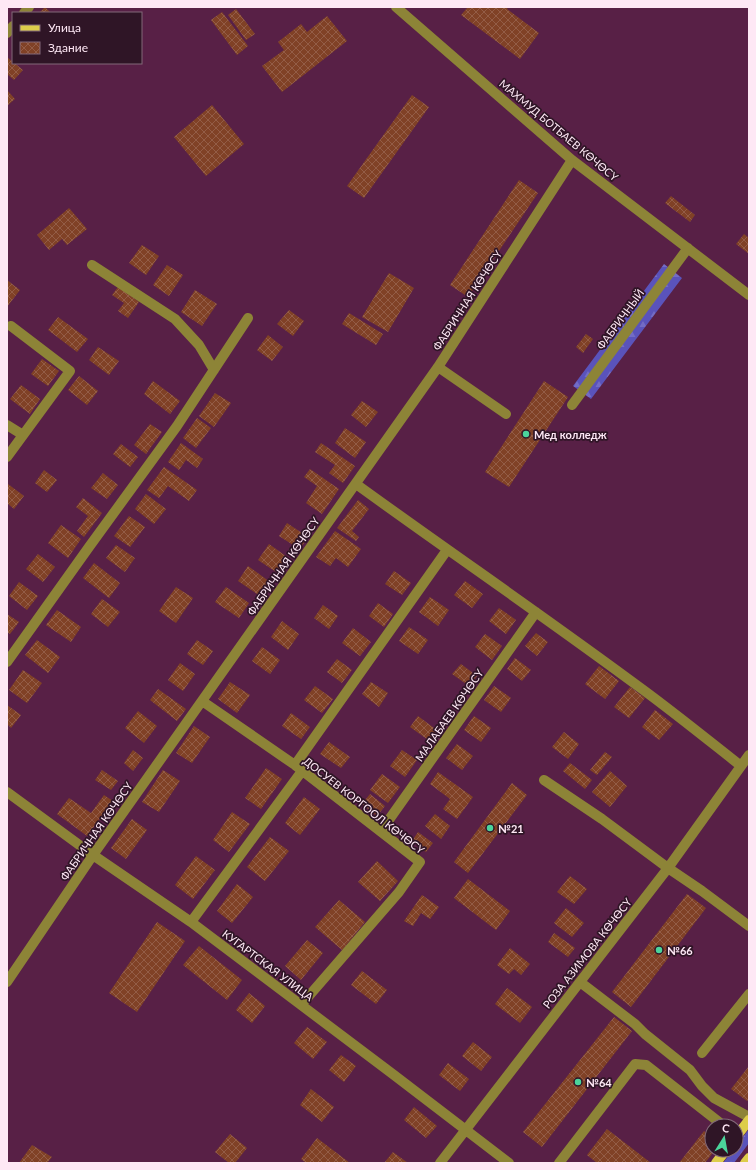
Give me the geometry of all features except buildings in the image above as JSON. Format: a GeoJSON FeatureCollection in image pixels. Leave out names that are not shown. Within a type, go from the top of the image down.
{"type":"FeatureCollection","features":[{"type":"Feature","properties":{"kind":"main road"},"geometry":{"type":"LineString","coordinates":[[745,1163],[749,1158]]}},
{"type":"Feature","properties":{"kind":"street","name":"МАХМУД БОТБАЕВ КӨЧӨСҮ"},"geometry":{"type":"LineString","coordinates":[[401,9],[572,160],[749,295]]}},
{"type":"Feature","properties":{"kind":"street","name":"ФАБРИЧНАЯ КӨЧӨСҮ"},"geometry":{"type":"LineString","coordinates":[[7,982],[93,855],[438,367],[572,160]]}},
{"type":"Feature","properties":{"kind":"street","name":"ФАБРИЧНЫЙ"},"geometry":{"type":"LineString","coordinates":[[572,405],[688,248]]}},
{"type":"Feature","properties":{"kind":"street"},"geometry":{"type":"LineString","coordinates":[[92,264],[175,319],[199,345],[214,370]]}},
{"type":"Feature","properties":{"kind":"street"},"geometry":{"type":"LineString","coordinates":[[7,662],[177,426],[248,318]]}},
{"type":"Feature","properties":{"kind":"street"},"geometry":{"type":"LineString","coordinates":[[7,457],[70,371],[11,326]]}},
{"type":"Feature","properties":{"kind":"street"},"geometry":{"type":"LineString","coordinates":[[438,367],[506,414]]}},
{"type":"Feature","properties":{"kind":"street"},"geometry":{"type":"LineString","coordinates":[[7,425],[23,435]]}},
{"type":"Feature","properties":{"kind":"street"},"geometry":{"type":"LineString","coordinates":[[356,484],[643,690],[740,766]]}},
{"type":"Feature","properties":{"kind":"street"},"geometry":{"type":"LineString","coordinates":[[191,922],[447,550]]}},
{"type":"Feature","properties":{"kind":"street","name":"МАЛАБАЕВ КӨЧӨСҮ"},"geometry":{"type":"LineString","coordinates":[[381,831],[536,612]]}},
{"type":"Feature","properties":{"kind":"street","name":"ДОСУЕВ КОРГООЛ КӨЧӨСҮ"},"geometry":{"type":"LineString","coordinates":[[202,701],[298,768],[420,862],[399,892],[301,1005]]}},
{"type":"Feature","properties":{"kind":"street","name":"РОЗА АЗИМОВА КӨЧӨСҮ"},"geometry":{"type":"LineString","coordinates":[[440,1163],[668,868],[749,755]]}},
{"type":"Feature","properties":{"kind":"street"},"geometry":{"type":"LineString","coordinates":[[544,780],[602,819],[749,926]]}},
{"type":"Feature","properties":{"kind":"street","name":"КУГАРТСКАЯ УЛИЦА"},"geometry":{"type":"LineString","coordinates":[[7,792],[93,855],[191,922],[509,1163]]}},
{"type":"Feature","properties":{"kind":"street"},"geometry":{"type":"LineString","coordinates":[[580,982],[635,1024],[645,1034],[690,1070],[702,1086],[714,1098],[749,1119]]}},
{"type":"Feature","properties":{"kind":"street"},"geometry":{"type":"LineString","coordinates":[[702,1053],[749,994]]}},
{"type":"Feature","properties":{"kind":"street"},"geometry":{"type":"LineString","coordinates":[[559,1163],[635,1064],[646,1065],[714,1118]]}},
{"type":"Feature","properties":{"kind":"green space"},"geometry":{"type":"Polygon","coordinates":[[[664,264],[682,278],[591,399],[573,386],[664,264]]]}},
{"type":"Feature","properties":{"kind":"green space"},"geometry":{"type":"Polygon","coordinates":[[[749,1129],[749,1143],[744,1150],[744,1136],[749,1129]]]}},
{"type":"Feature","properties":{"kind":"green space"},"geometry":{"type":"Polygon","coordinates":[[[727,1158],[738,1158],[734,1163],[723,1163],[727,1158]]]}},
{"type":"Feature","properties":{"kind":"place","name":"Мед колледж"},"geometry":{"type":"Point","coordinates":[526,434]}},
{"type":"Feature","properties":{"kind":"place","name":"№21"},"geometry":{"type":"Point","coordinates":[490,828]}},
{"type":"Feature","properties":{"kind":"place","name":"№66"},"geometry":{"type":"Point","coordinates":[659,950]}},
{"type":"Feature","properties":{"kind":"place","name":"№64"},"geometry":{"type":"Point","coordinates":[578,1082]}}]}
